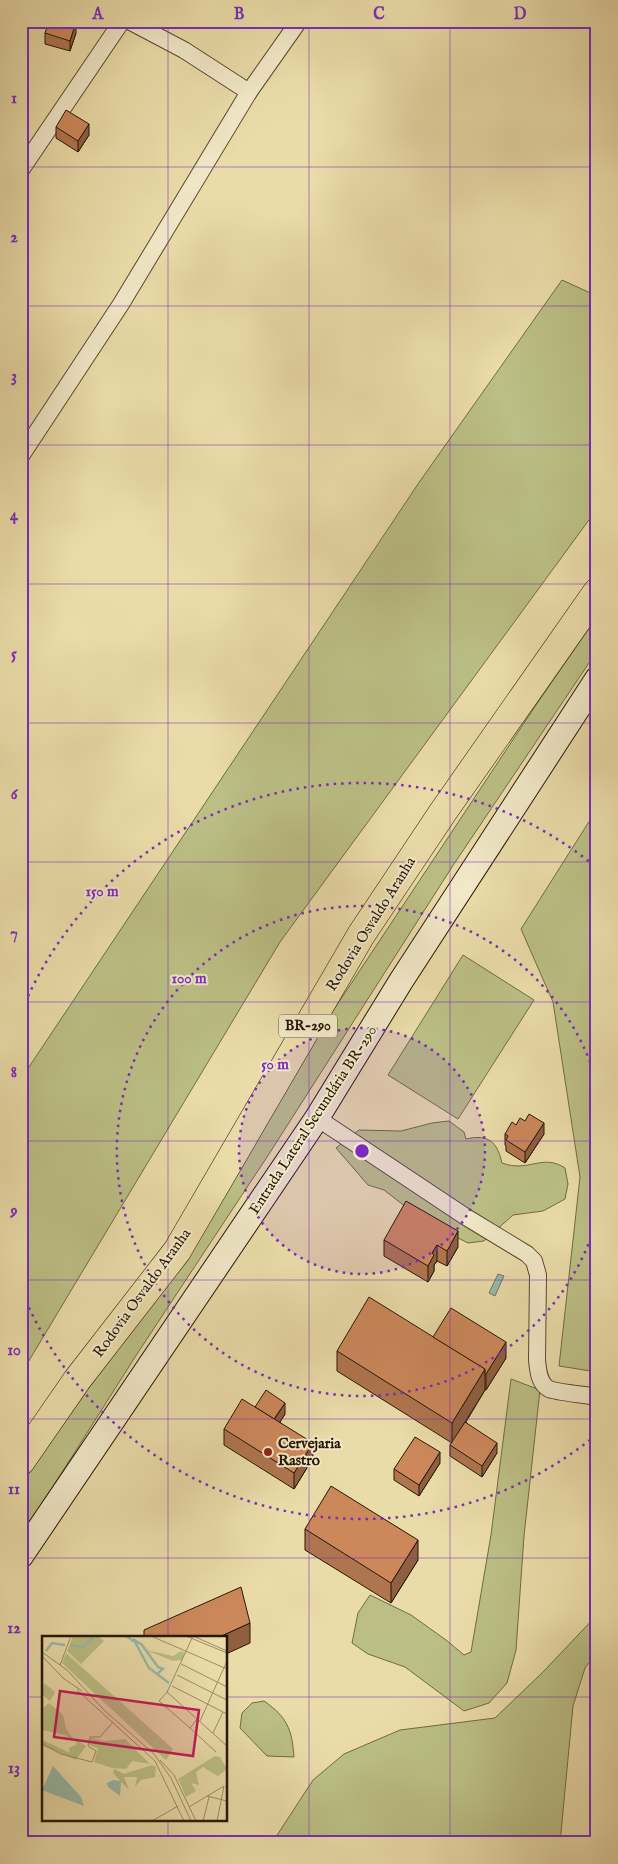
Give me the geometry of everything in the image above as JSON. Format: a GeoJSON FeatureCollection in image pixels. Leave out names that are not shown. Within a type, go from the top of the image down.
{"type":"FeatureCollection","features":[{"type":"Feature","properties":{"kind":"highway","name":"Rodovia Osvaldo Aranha"},"geometry":{"type":"LineString","coordinates":[[21,1461],[77,1380],[177,1251],[361,934],[443,812],[597,592]]}},
{"type":"Feature","properties":{"kind":"main road","name":"Entrada Lateral Secundária BR-290"},"geometry":{"type":"LineString","coordinates":[[21,1556],[317,1118],[401,981],[597,679]]}},
{"type":"Feature","properties":{"kind":"street"},"geometry":{"type":"LineString","coordinates":[[21,170],[122,21]]}},
{"type":"Feature","properties":{"kind":"street"},"geometry":{"type":"LineString","coordinates":[[129,21],[184,50],[249,92]]}},
{"type":"Feature","properties":{"kind":"street"},"geometry":{"type":"LineString","coordinates":[[21,456],[121,304],[249,92],[299,21]]}},
{"type":"Feature","properties":{"kind":"street"},"geometry":{"type":"LineString","coordinates":[[317,1118],[466,1217],[527,1254],[534,1261],[538,1275],[537,1360],[538,1373],[542,1382],[549,1389],[597,1397]]}},
{"type":"Feature","properties":{"kind":"green space"},"geometry":{"type":"Polygon","coordinates":[[[562,280],[597,296],[597,509],[280,942],[21,1374],[21,1079],[420,481],[562,280]]]}},
{"type":"Feature","properties":{"kind":"green space"},"geometry":{"type":"Polygon","coordinates":[[[597,617],[597,651],[452,867],[21,1537],[21,1485],[180,1258],[309,1047],[536,705],[597,617]]]}},
{"type":"Feature","properties":{"kind":"green space"},"geometry":{"type":"Polygon","coordinates":[[[597,809],[597,1372],[559,1366],[580,1177],[553,1002],[521,929],[597,809]]]}},
{"type":"Feature","properties":{"kind":"green space"},"geometry":{"type":"Polygon","coordinates":[[[463,955],[534,1000],[458,1119],[388,1075],[463,955]]]}},
{"type":"Feature","properties":{"kind":"green space"},"geometry":{"type":"Polygon","coordinates":[[[449,1121],[464,1132],[466,1139],[486,1139],[494,1144],[502,1163],[520,1166],[549,1162],[565,1168],[568,1184],[565,1199],[543,1211],[513,1215],[484,1241],[468,1243],[424,1221],[384,1190],[368,1185],[336,1148],[359,1130],[401,1131],[432,1123],[449,1121]]]}},
{"type":"Feature","properties":{"kind":"green space"},"geometry":{"type":"Polygon","coordinates":[[[511,1379],[540,1390],[524,1536],[516,1650],[507,1683],[489,1703],[464,1711],[405,1667],[368,1654],[352,1643],[358,1613],[370,1595],[411,1615],[464,1655],[471,1652],[491,1535],[511,1379]]]}},
{"type":"Feature","properties":{"kind":"green space"},"geometry":{"type":"Polygon","coordinates":[[[597,1615],[597,1653],[585,1668],[573,1706],[560,1843],[272,1843],[313,1780],[344,1754],[400,1730],[495,1718],[543,1672],[597,1615]]]}},
{"type":"Feature","properties":{"kind":"green space"},"geometry":{"type":"Polygon","coordinates":[[[264,1701],[283,1718],[287,1725],[292,1739],[294,1757],[267,1756],[240,1728],[242,1713],[252,1703],[264,1701]]]}},
{"type":"Feature","properties":{"kind":"shaded area"},"geometry":{"type":"Polygon","coordinates":[[[498,1274],[504,1276],[495,1296],[489,1293],[498,1274]]]}},
{"type":"Feature","properties":{"kind":"building"},"geometry":{"type":"Polygon","coordinates":[[[49,21],[76,22],[70,41],[45,33],[49,21]]]}},
{"type":"Feature","properties":{"kind":"building"},"geometry":{"type":"Polygon","coordinates":[[[66,110],[89,124],[78,141],[56,127],[66,110]]]}},
{"type":"Feature","properties":{"kind":"building"},"geometry":{"type":"Polygon","coordinates":[[[529,1114],[544,1123],[525,1152],[506,1140],[508,1136],[505,1134],[512,1122],[516,1125],[520,1118],[525,1121],[529,1114]]]}},
{"type":"Feature","properties":{"kind":"building"},"geometry":{"type":"Polygon","coordinates":[[[406,1201],[458,1231],[447,1251],[437,1245],[428,1266],[384,1240],[406,1201]]]}},
{"type":"Feature","properties":{"kind":"building"},"geometry":{"type":"Polygon","coordinates":[[[369,1297],[485,1369],[452,1423],[337,1351],[369,1297]]]}},
{"type":"Feature","properties":{"kind":"building"},"geometry":{"type":"Polygon","coordinates":[[[451,1308],[506,1342],[486,1374],[485,1369],[433,1337],[451,1308]]]}},
{"type":"Feature","properties":{"kind":"building"},"geometry":{"type":"Polygon","coordinates":[[[266,1390],[285,1403],[274,1419],[255,1407],[266,1390]]]}},
{"type":"Feature","properties":{"kind":"building"},"geometry":{"type":"Polygon","coordinates":[[[242,1399],[313,1443],[294,1473],[224,1429],[242,1399]]]}},
{"type":"Feature","properties":{"kind":"building"},"geometry":{"type":"Polygon","coordinates":[[[465,1422],[497,1443],[482,1466],[450,1445],[465,1422]]]}},
{"type":"Feature","properties":{"kind":"building"},"geometry":{"type":"Polygon","coordinates":[[[415,1437],[440,1452],[419,1485],[394,1469],[415,1437]]]}},
{"type":"Feature","properties":{"kind":"building"},"geometry":{"type":"Polygon","coordinates":[[[331,1486],[418,1540],[391,1583],[305,1529],[331,1486]]]}},
{"type":"Feature","properties":{"kind":"building"},"geometry":{"type":"Polygon","coordinates":[[[241,1587],[250,1623],[221,1636],[144,1636],[144,1630],[241,1587]]]}},
{"type":"Feature","properties":{"kind":"place","name":"Cervejaria Rastro"},"geometry":{"type":"Point","coordinates":[268,1452]}}]}
